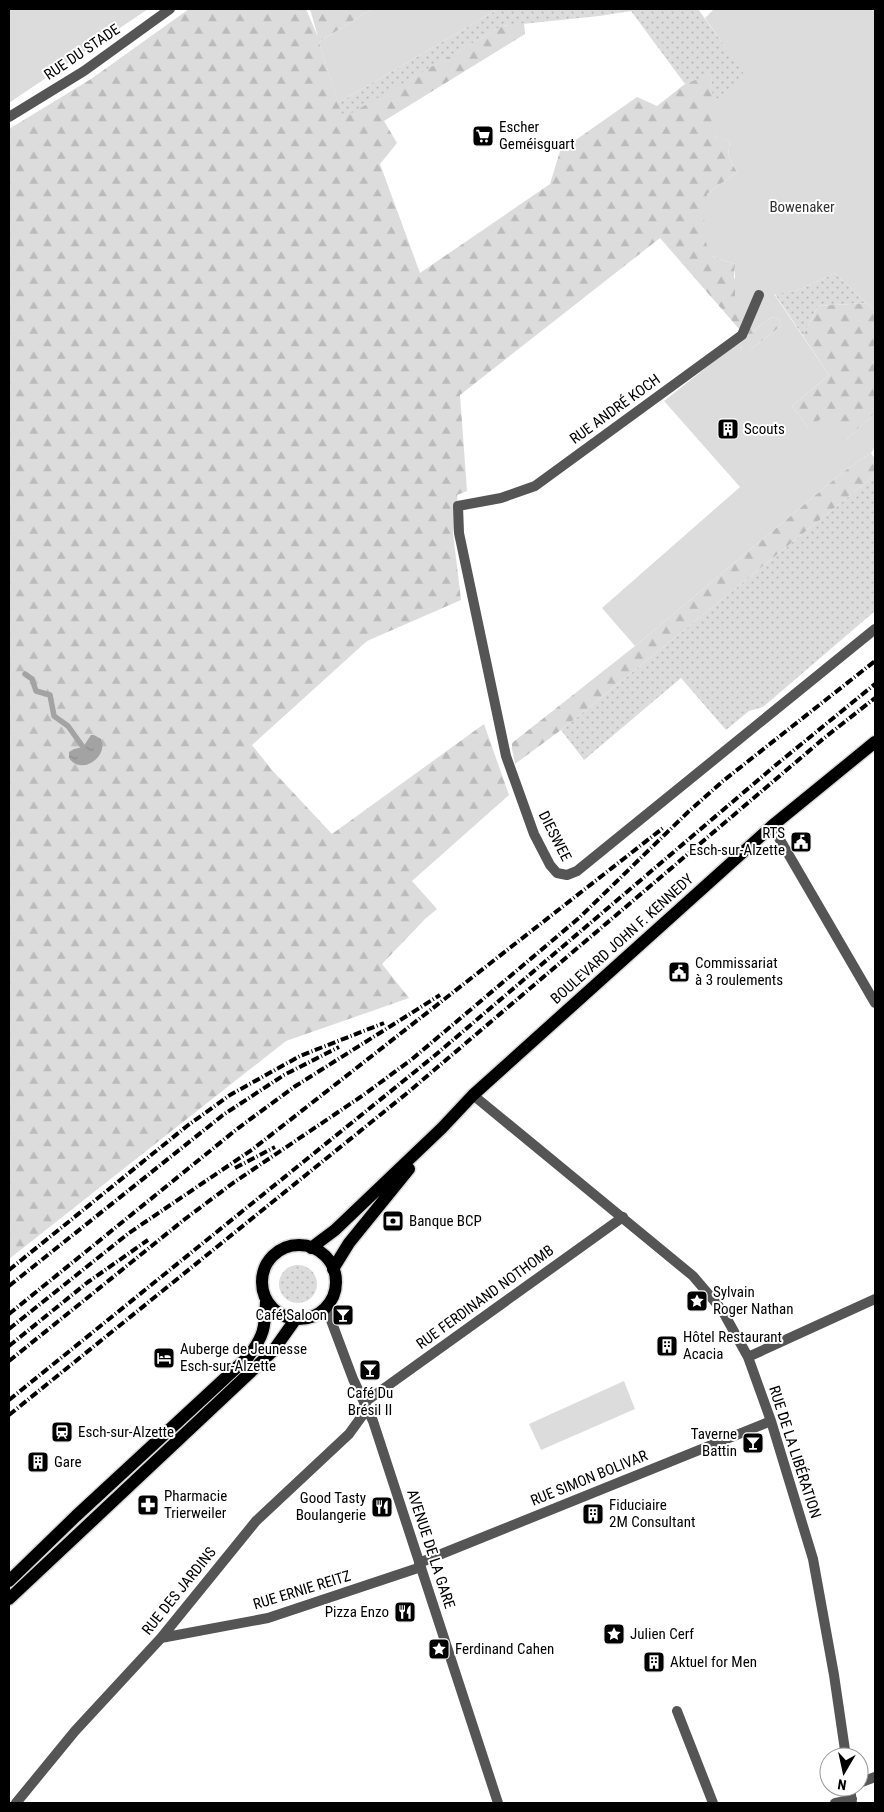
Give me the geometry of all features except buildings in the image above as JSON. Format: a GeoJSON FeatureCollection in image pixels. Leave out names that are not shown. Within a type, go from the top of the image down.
{"type":"FeatureCollection","features":[{"type":"Feature","properties":{"kind":"main road","name":"BOULEVARD JOHN F. KENNEDY"},"geometry":{"type":"LineString","coordinates":[[311,1248],[335,1230],[442,1128],[473,1095],[772,826],[875,742]]}},
{"type":"Feature","properties":{"kind":"main road","name":"BOULEVARD JOHN F. KENNEDY"},"geometry":{"type":"LineString","coordinates":[[334,1269],[349,1243],[442,1128]]}},
{"type":"Feature","properties":{"kind":"main road"},"geometry":{"type":"LineString","coordinates":[[9,1581],[248,1357],[260,1342],[266,1325],[266,1302],[262,1291],[261,1279],[264,1268],[270,1258],[278,1251],[289,1246],[300,1245],[321,1252],[334,1269],[336,1279],[332,1299],[317,1315],[295,1320],[283,1317],[266,1302]]}},
{"type":"Feature","properties":{"kind":"main road"},"geometry":{"type":"LineString","coordinates":[[9,1599],[273,1351],[295,1320]]}},
{"type":"Feature","properties":{"kind":"street","name":"RUE DU STADE"},"geometry":{"type":"LineString","coordinates":[[9,116],[84,71],[170,9]]}},
{"type":"Feature","properties":{"kind":"street","name":"RUE ANDRÉ KOCH"},"geometry":{"type":"LineString","coordinates":[[458,506],[501,498],[535,486],[742,335],[759,295]]}},
{"type":"Feature","properties":{"kind":"street","name":"DIESWEE"},"geometry":{"type":"LineString","coordinates":[[458,506],[459,534],[506,756],[534,834],[550,865],[557,873],[567,875],[577,871],[875,630]]}},
{"type":"Feature","properties":{"kind":"street"},"geometry":{"type":"LineString","coordinates":[[772,826],[875,1003]]}},
{"type":"Feature","properties":{"kind":"street","name":"RUE DE LA LIBÉRATION"},"geometry":{"type":"LineString","coordinates":[[473,1095],[693,1276],[722,1310],[748,1357],[771,1421],[813,1559],[834,1675],[845,1747]]}},
{"type":"Feature","properties":{"kind":"street","name":"RUE FERDINAND NOTHOMB"},"geometry":{"type":"LineString","coordinates":[[365,1402],[623,1217]]}},
{"type":"Feature","properties":{"kind":"street"},"geometry":{"type":"LineString","coordinates":[[748,1357],[875,1299]]}},
{"type":"Feature","properties":{"kind":"street","name":"AVENUE DE LA GARE"},"geometry":{"type":"LineString","coordinates":[[326,1307],[353,1379],[365,1402],[498,1803]]}},
{"type":"Feature","properties":{"kind":"street","name":"RUE DES JARDINS"},"geometry":{"type":"LineString","coordinates":[[16,1803],[75,1731],[161,1638],[256,1520],[349,1434],[362,1416],[365,1402]]}},
{"type":"Feature","properties":{"kind":"street","name":"RUE SIMON BOLIVAR"},"geometry":{"type":"LineString","coordinates":[[420,1565],[771,1421]]}},
{"type":"Feature","properties":{"kind":"street","name":"RUE ERNIE REITZ"},"geometry":{"type":"LineString","coordinates":[[161,1638],[268,1618],[420,1565]]}},
{"type":"Feature","properties":{"kind":"street"},"geometry":{"type":"LineString","coordinates":[[677,1711],[713,1803]]}},
{"type":"Feature","properties":{"kind":"street"},"geometry":{"type":"LineString","coordinates":[[835,1803],[852,1801]]}},
{"type":"Feature","properties":{"kind":"green space"},"geometry":{"type":"Polygon","coordinates":[[[9,9],[148,9],[9,103],[9,9]]]}},
{"type":"Feature","properties":{"kind":"green space"},"geometry":{"type":"Polygon","coordinates":[[[189,9],[306,9],[318,37],[310,9],[372,9],[319,42],[343,118],[502,26],[524,23],[525,34],[384,121],[397,143],[380,164],[420,273],[550,184],[560,151],[637,97],[657,106],[685,84],[711,74],[716,141],[730,140],[728,156],[737,172],[707,194],[711,256],[735,264],[734,277],[753,331],[772,317],[779,319],[781,326],[750,350],[742,350],[740,341],[746,337],[660,238],[460,395],[467,491],[457,495],[458,506],[453,533],[461,600],[367,641],[252,745],[272,770],[332,834],[484,724],[509,795],[412,881],[437,909],[382,964],[409,998],[286,1041],[9,1259],[9,129],[91,79],[189,9]]]}},
{"type":"Feature","properties":{"kind":"green space"},"geometry":{"type":"Polygon","coordinates":[[[372,9],[498,9],[338,103],[319,42],[372,9]]]}},
{"type":"Feature","properties":{"kind":"green space"},"geometry":{"type":"Polygon","coordinates":[[[498,9],[698,9],[747,77],[712,103],[711,75],[685,84],[631,11],[502,26],[343,119],[338,103],[498,9]]]}},
{"type":"Feature","properties":{"kind":"green space","name":"Bowenaker"},"geometry":{"type":"Polygon","coordinates":[[[714,9],[875,9],[875,309],[866,303],[835,273],[796,291],[774,294],[829,375],[792,406],[808,428],[825,416],[846,440],[875,413],[875,447],[871,453],[843,472],[635,646],[602,608],[740,487],[664,401],[740,341],[742,350],[750,350],[781,326],[779,319],[772,317],[753,331],[735,305],[735,264],[711,256],[705,240],[704,217],[707,194],[737,172],[728,156],[730,140],[716,142],[712,103],[746,77],[705,18],[714,9]]]}},
{"type":"Feature","properties":{"kind":"green space"},"geometry":{"type":"Polygon","coordinates":[[[835,273],[866,303],[818,306],[803,336],[774,293],[796,291],[835,273]]]}},
{"type":"Feature","properties":{"kind":"green space"},"geometry":{"type":"Polygon","coordinates":[[[866,303],[875,309],[875,413],[846,440],[808,428],[792,406],[829,375],[803,336],[818,306],[866,303]]]}},
{"type":"Feature","properties":{"kind":"green space"},"geometry":{"type":"Polygon","coordinates":[[[871,453],[875,459],[875,475],[561,730],[515,764],[512,743],[635,646],[843,472],[871,453]]]}},
{"type":"Feature","properties":{"kind":"green space"},"geometry":{"type":"Polygon","coordinates":[[[875,475],[875,611],[763,707],[749,711],[726,730],[681,678],[584,760],[561,730],[875,475]]]}},
{"type":"Feature","properties":{"kind":"green space"},"geometry":{"type":"Polygon","coordinates":[[[298,1265],[312,1270],[317,1284],[312,1298],[298,1303],[284,1298],[279,1284],[284,1270],[298,1265]]]}},
{"type":"Feature","properties":{"kind":"green space"},"geometry":{"type":"Polygon","coordinates":[[[624,1381],[635,1409],[541,1450],[529,1424],[624,1381]]]}},
{"type":"Feature","properties":{"kind":"water"},"geometry":{"type":"Polygon","coordinates":[[[91,735],[101,739],[102,746],[98,758],[87,765],[74,763],[69,758],[69,752],[83,747],[91,735]]]}},
{"type":"Feature","properties":{"kind":"waterway"},"geometry":{"type":"LineString","coordinates":[[25,674],[32,679],[36,691],[50,695],[54,716],[68,726],[83,747]]}},
{"type":"Feature","properties":{"kind":"railway"},"geometry":{"type":"LineString","coordinates":[[9,1361],[185,1219],[233,1183],[362,1096],[411,1060],[579,918],[687,813],[723,781],[875,661]]}},
{"type":"Feature","properties":{"kind":"railway"},"geometry":{"type":"LineString","coordinates":[[9,1400],[433,1057],[777,764],[875,684]]}},
{"type":"Feature","properties":{"kind":"railway"},"geometry":{"type":"LineString","coordinates":[[9,1415],[406,1094],[823,739],[875,698]]}},
{"type":"Feature","properties":{"kind":"railway"},"geometry":{"type":"LineString","coordinates":[[9,1329],[129,1233],[253,1149],[663,828]]}},
{"type":"Feature","properties":{"kind":"railway"},"geometry":{"type":"LineString","coordinates":[[9,1314],[237,1129],[294,1087],[440,995]]}},
{"type":"Feature","properties":{"kind":"railway"},"geometry":{"type":"LineString","coordinates":[[9,1270],[187,1126],[230,1095],[300,1056],[384,1023]]}},
{"type":"Feature","properties":{"kind":"railway"},"geometry":{"type":"LineString","coordinates":[[9,1286],[223,1115],[284,1075],[339,1047]]}},
{"type":"Feature","properties":{"kind":"railway"},"geometry":{"type":"LineString","coordinates":[[235,1168],[275,1147]]}},
{"type":"Feature","properties":{"kind":"railway"},"geometry":{"type":"LineString","coordinates":[[9,1346],[88,1282],[148,1240]]}},
{"type":"Feature","properties":{"kind":"place","name":"Escher Geméisguart"},"geometry":{"type":"Point","coordinates":[483,136]}},
{"type":"Feature","properties":{"kind":"place","name":"Scouts"},"geometry":{"type":"Point","coordinates":[728,429]}},
{"type":"Feature","properties":{"kind":"place","name":"RTS Esch-sur-Alzette"},"geometry":{"type":"Point","coordinates":[801,842]}},
{"type":"Feature","properties":{"kind":"place","name":"Commissariat à 3 roulements"},"geometry":{"type":"Point","coordinates":[679,972]}},
{"type":"Feature","properties":{"kind":"place","name":"Banque BCP"},"geometry":{"type":"Point","coordinates":[393,1221]}},
{"type":"Feature","properties":{"kind":"place","name":"Sylvain Roger Nathan"},"geometry":{"type":"Point","coordinates":[697,1301]}},
{"type":"Feature","properties":{"kind":"place","name":"Café Saloon"},"geometry":{"type":"Point","coordinates":[343,1315]}},
{"type":"Feature","properties":{"kind":"place","name":"Hôtel Restaurant Acacia"},"geometry":{"type":"Point","coordinates":[667,1346]}},
{"type":"Feature","properties":{"kind":"place","name":"Auberge de Jeunesse Esch-sur-Alzette"},"geometry":{"type":"Point","coordinates":[164,1358]}},
{"type":"Feature","properties":{"kind":"place","name":"Café Du Brésil II"},"geometry":{"type":"Point","coordinates":[370,1370]}},
{"type":"Feature","properties":{"kind":"place","name":"Esch-sur-Alzette"},"geometry":{"type":"Point","coordinates":[62,1432]}},
{"type":"Feature","properties":{"kind":"place","name":"Taverne Battin"},"geometry":{"type":"Point","coordinates":[753,1443]}},
{"type":"Feature","properties":{"kind":"place","name":"Gare"},"geometry":{"type":"Point","coordinates":[38,1462]}},
{"type":"Feature","properties":{"kind":"place","name":"Pharmacie Trierweiler"},"geometry":{"type":"Point","coordinates":[148,1505]}},
{"type":"Feature","properties":{"kind":"place","name":"Good Tasty Boulangerie"},"geometry":{"type":"Point","coordinates":[382,1507]}},
{"type":"Feature","properties":{"kind":"place","name":"Fiduciaire 2M Consultant"},"geometry":{"type":"Point","coordinates":[593,1514]}},
{"type":"Feature","properties":{"kind":"place","name":"Pizza Enzo"},"geometry":{"type":"Point","coordinates":[405,1612]}},
{"type":"Feature","properties":{"kind":"place","name":"Julien Cerf"},"geometry":{"type":"Point","coordinates":[614,1634]}},
{"type":"Feature","properties":{"kind":"place","name":"Ferdinand Cahen"},"geometry":{"type":"Point","coordinates":[439,1649]}},
{"type":"Feature","properties":{"kind":"place","name":"Aktuel for Men"},"geometry":{"type":"Point","coordinates":[654,1662]}}]}
